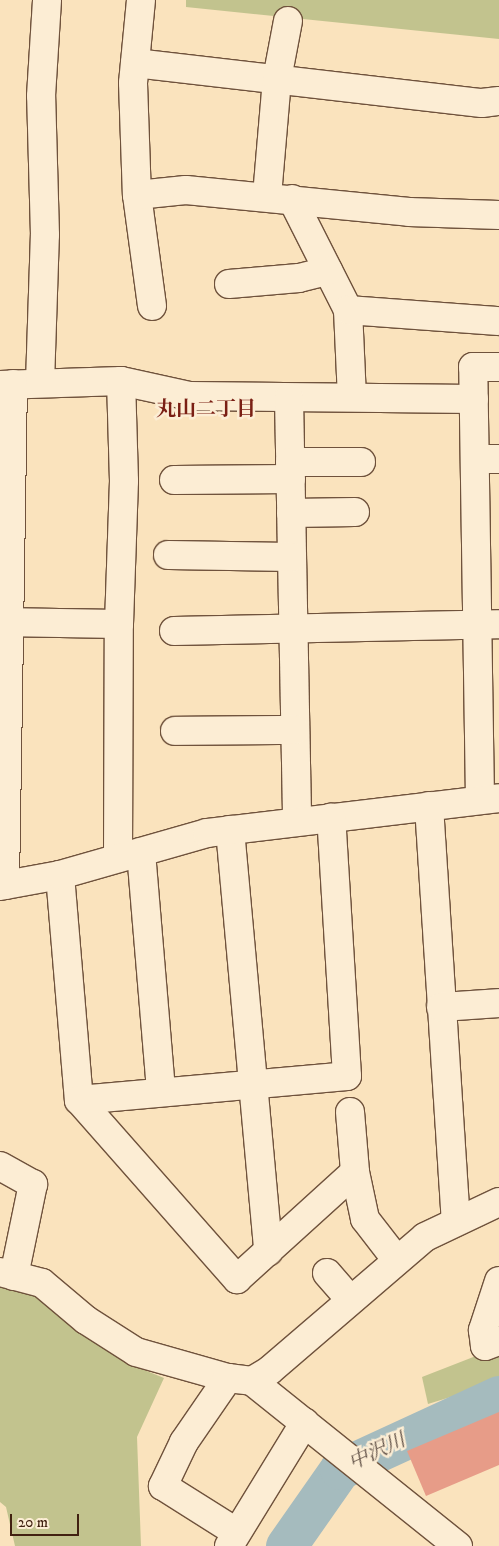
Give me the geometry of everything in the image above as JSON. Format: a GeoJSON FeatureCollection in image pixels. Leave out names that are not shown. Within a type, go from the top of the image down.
{"type":"FeatureCollection","features":[{"type":"Feature","properties":{"kind":"street"},"geometry":{"type":"LineString","coordinates":[[40,383],[45,235],[41,96],[47,0]]}},
{"type":"Feature","properties":{"kind":"street"},"geometry":{"type":"LineString","coordinates":[[140,0],[135,63],[137,195],[152,306]]}},
{"type":"Feature","properties":{"kind":"street"},"geometry":{"type":"LineString","coordinates":[[288,21],[277,78],[279,197],[328,272],[348,310],[352,397]]}},
{"type":"Feature","properties":{"kind":"street"},"geometry":{"type":"LineString","coordinates":[[135,63],[482,103],[499,102]]}},
{"type":"Feature","properties":{"kind":"street"},"geometry":{"type":"LineString","coordinates":[[137,195],[186,190],[279,197],[409,212],[499,215]]}},
{"type":"Feature","properties":{"kind":"street"},"geometry":{"type":"LineString","coordinates":[[229,284],[299,278],[328,272]]}},
{"type":"Feature","properties":{"kind":"street"},"geometry":{"type":"LineString","coordinates":[[348,310],[499,321]]}},
{"type":"Feature","properties":{"kind":"street"},"geometry":{"type":"LineString","coordinates":[[474,399],[190,396],[121,381],[6,385],[2,885],[60,875],[207,833],[297,820],[490,798],[487,459],[474,399],[473,367],[499,367]]}},
{"type":"Feature","properties":{"kind":"street"},"geometry":{"type":"LineString","coordinates":[[121,381],[124,481],[119,624],[129,855],[161,1092]]}},
{"type":"Feature","properties":{"kind":"street"},"geometry":{"type":"LineString","coordinates":[[289,398],[297,820]]}},
{"type":"Feature","properties":{"kind":"street"},"geometry":{"type":"LineString","coordinates":[[174,480],[290,471],[361,462]]}},
{"type":"Feature","properties":{"kind":"street"},"geometry":{"type":"LineString","coordinates":[[291,513],[355,512]]}},
{"type":"Feature","properties":{"kind":"street"},"geometry":{"type":"LineString","coordinates":[[168,555],[292,558]]}},
{"type":"Feature","properties":{"kind":"street"},"geometry":{"type":"LineString","coordinates":[[4,622],[119,624]]}},
{"type":"Feature","properties":{"kind":"street"},"geometry":{"type":"LineString","coordinates":[[174,630],[488,624]]}},
{"type":"Feature","properties":{"kind":"street"},"geometry":{"type":"LineString","coordinates":[[175,731],[295,730]]}},
{"type":"Feature","properties":{"kind":"street"},"geometry":{"type":"LineString","coordinates":[[429,806],[456,1220]]}},
{"type":"Feature","properties":{"kind":"street"},"geometry":{"type":"LineString","coordinates":[[79,1100],[347,1076],[331,816]]}},
{"type":"Feature","properties":{"kind":"street"},"geometry":{"type":"LineString","coordinates":[[230,830],[251,1084],[268,1251]]}},
{"type":"Feature","properties":{"kind":"street"},"geometry":{"type":"LineString","coordinates":[[60,875],[79,1100],[236,1279],[355,1172]]}},
{"type":"Feature","properties":{"kind":"street"},"geometry":{"type":"LineString","coordinates":[[441,1007],[499,1003]]}},
{"type":"Feature","properties":{"kind":"street"},"geometry":{"type":"LineString","coordinates":[[350,1112],[355,1172],[365,1219],[396,1259]]}},
{"type":"Feature","properties":{"kind":"street"},"geometry":{"type":"LineString","coordinates":[[0,1166],[33,1184],[7,1274],[42,1283],[54,1290],[86,1320],[136,1352],[240,1379],[305,1422],[458,1546]]}},
{"type":"Feature","properties":{"kind":"street"},"geometry":{"type":"LineString","coordinates":[[305,1422],[232,1539],[163,1486],[184,1442],[240,1379],[270,1370],[396,1259],[456,1220],[499,1202]]}},
{"type":"Feature","properties":{"kind":"street"},"geometry":{"type":"LineString","coordinates":[[327,1273],[350,1300]]}},
{"type":"Feature","properties":{"kind":"street"},"geometry":{"type":"LineString","coordinates":[[499,1281],[483,1330],[485,1346],[499,1341]]}},
{"type":"Feature","properties":{"kind":"green space"},"geometry":{"type":"Polygon","coordinates":[[[186,0],[499,0],[499,39],[186,7],[186,0]]]}},
{"type":"Feature","properties":{"kind":"green space"},"geometry":{"type":"Polygon","coordinates":[[[0,1285],[33,1294],[108,1351],[127,1363],[164,1378],[137,1437],[141,1546],[15,1546],[6,1507],[0,1502],[0,1285]]]}},
{"type":"Feature","properties":{"kind":"green space"},"geometry":{"type":"Polygon","coordinates":[[[499,1347],[499,1382],[428,1404],[422,1377],[499,1347]]]}},
{"type":"Feature","properties":{"kind":"building"},"geometry":{"type":"Polygon","coordinates":[[[499,1412],[499,1465],[426,1496],[407,1451],[499,1412]]]}},
{"type":"Feature","properties":{"kind":"waterway","name":"中沢川"},"geometry":{"type":"LineString","coordinates":[[286,1546],[340,1469],[499,1396]]}},
{"type":"Feature","properties":{"kind":"district","name":"丸山二丁目"},"geometry":{"type":"Point","coordinates":[206,409]}}]}
